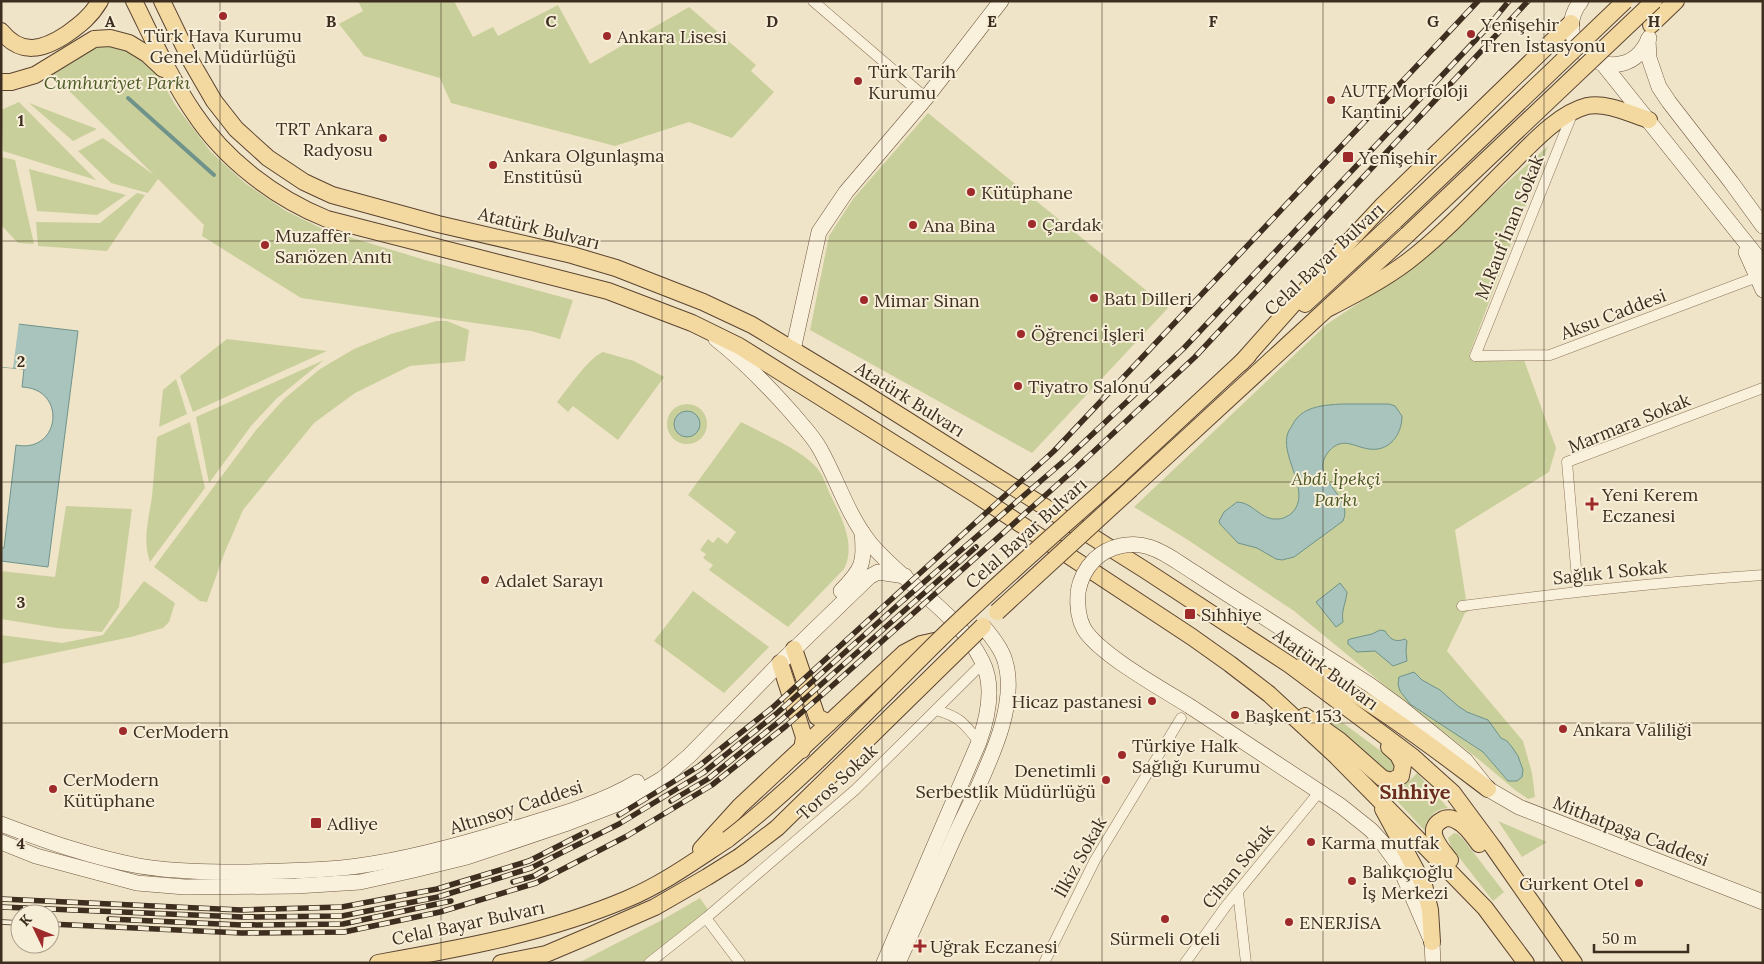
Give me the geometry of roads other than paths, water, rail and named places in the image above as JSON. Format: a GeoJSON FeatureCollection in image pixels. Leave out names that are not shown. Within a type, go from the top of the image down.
{"type":"FeatureCollection","features":[{"type":"Feature","properties":{"kind":"main road"},"geometry":{"type":"LineString","coordinates":[[1,31],[7,39],[16,45],[36,48],[47,46],[86,21],[100,1]]}},
{"type":"Feature","properties":{"kind":"main road"},"geometry":{"type":"LineString","coordinates":[[134,1],[171,75],[194,113],[219,146],[252,175],[291,202],[308,211],[336,221],[608,291],[705,330],[739,346],[978,496],[1192,636],[1269,694],[1338,740],[1382,778],[1391,781],[1399,778],[1404,768],[1401,759],[1348,708]]}},
{"type":"Feature","properties":{"kind":"main road","name":"Atatürk Bulvarı"},"geometry":{"type":"LineString","coordinates":[[162,1],[192,63],[214,101],[236,129],[268,158],[304,182],[332,195],[428,222],[572,255],[616,268],[703,302],[752,325],[861,391],[1189,598],[1290,665],[1413,757],[1453,793],[1574,963]]}},
{"type":"Feature","properties":{"kind":"main road"},"geometry":{"type":"LineString","coordinates":[[793,350],[819,232],[846,192],[926,98],[1001,1]]}},
{"type":"Feature","properties":{"kind":"main road","name":"Celal Bayar Bulvarı"},"geometry":{"type":"LineString","coordinates":[[378,963],[494,942],[564,922],[628,898],[682,869],[728,839],[764,811],[939,640],[1395,221],[1625,1]]}},
{"type":"Feature","properties":{"kind":"main road"},"geometry":{"type":"LineString","coordinates":[[1642,1],[1647,10],[1649,58],[1659,87],[1763,226]]}},
{"type":"Feature","properties":{"kind":"main road"},"geometry":{"type":"LineString","coordinates":[[501,963],[547,958],[655,907],[707,878],[777,828],[983,626],[1408,234],[1654,1]]}},
{"type":"Feature","properties":{"kind":"main road"},"geometry":{"type":"LineString","coordinates":[[1575,10],[1575,42],[1580,50],[1594,61],[1612,65],[1630,60],[1638,55],[1649,32],[1676,1]]}},
{"type":"Feature","properties":{"kind":"main road"},"geometry":{"type":"LineString","coordinates":[[1241,363],[1336,255],[1383,205],[1575,10]]}},
{"type":"Feature","properties":{"kind":"main road"},"geometry":{"type":"LineString","coordinates":[[1,82],[11,82],[35,75],[94,39],[110,38],[129,43],[147,54],[171,75]]}},
{"type":"Feature","properties":{"kind":"main road"},"geometry":{"type":"LineString","coordinates":[[1603,64],[1734,228],[1761,277]]}},
{"type":"Feature","properties":{"kind":"main road"},"geometry":{"type":"LineString","coordinates":[[1328,308],[1383,279],[1408,262],[1536,140],[1573,111],[1588,106],[1611,107],[1649,120]]}},
{"type":"Feature","properties":{"kind":"main road"},"geometry":{"type":"LineString","coordinates":[[705,330],[761,378],[819,447],[862,532],[878,551],[964,635],[983,663],[989,698],[985,725],[884,963]]}},
{"type":"Feature","properties":{"kind":"main road","name":"Altınsoy Caddesi"},"geometry":{"type":"LineString","coordinates":[[1,824],[45,841],[140,866],[187,870],[295,871],[357,866],[382,870],[468,857],[566,824],[625,801],[662,780],[688,756],[791,646],[860,568],[864,553],[862,532]]}},
{"type":"Feature","properties":{"kind":"main road"},"geometry":{"type":"LineString","coordinates":[[1432,942],[1397,863],[1382,841],[1357,818],[1320,791],[1186,713],[1101,647],[1085,630],[1079,614],[1078,599],[1082,577],[1087,568],[1102,554],[1123,546],[1147,546],[1170,557],[1370,685],[1465,760],[1488,789]]}},
{"type":"Feature","properties":{"kind":"main road","name":"Altınsoy Caddesi"},"geometry":{"type":"LineString","coordinates":[[791,646],[869,577],[878,572],[905,576]]}},
{"type":"Feature","properties":{"kind":"main road"},"geometry":{"type":"LineString","coordinates":[[898,963],[973,798],[1003,724],[1008,693],[1005,661],[996,643],[970,611]]}},
{"type":"Feature","properties":{"kind":"main road"},"geometry":{"type":"LineString","coordinates":[[682,869],[740,806],[802,750],[880,674],[904,653],[921,644],[939,640]]}},
{"type":"Feature","properties":{"kind":"main road"},"geometry":{"type":"LineString","coordinates":[[791,646],[817,717],[829,723]]}},
{"type":"Feature","properties":{"kind":"main road"},"geometry":{"type":"LineString","coordinates":[[777,660],[804,737],[802,750]]}},
{"type":"Feature","properties":{"kind":"main road"},"geometry":{"type":"LineString","coordinates":[[1290,665],[1312,670],[1335,681],[1408,729],[1488,789]]}},
{"type":"Feature","properties":{"kind":"main road"},"geometry":{"type":"LineString","coordinates":[[1269,694],[1336,756],[1485,908]]}},
{"type":"Feature","properties":{"kind":"main road","name":"Mithatpaşa Caddesi"},"geometry":{"type":"LineString","coordinates":[[1488,789],[1519,807],[1763,902]]}},
{"type":"Feature","properties":{"kind":"main road"},"geometry":{"type":"LineString","coordinates":[[1378,798],[1388,822],[1424,885],[1430,910],[1433,963]]}},
{"type":"Feature","properties":{"kind":"main road"},"geometry":{"type":"LineString","coordinates":[[1520,887],[1462,824],[1452,819],[1442,820],[1435,827],[1436,839],[1526,963]]}},
{"type":"Feature","properties":{"kind":"main road","name":"Altınsoy Caddesi"},"geometry":{"type":"LineString","coordinates":[[1,842],[36,856],[137,883],[185,887],[296,886],[360,882],[382,870]]}},
{"type":"Feature","properties":{"kind":"street"},"geometry":{"type":"LineString","coordinates":[[813,1],[926,98]]}},
{"type":"Feature","properties":{"kind":"street","name":"M.Rauf İnan Sokak"},"geometry":{"type":"LineString","coordinates":[[1475,356],[1573,111]]}},
{"type":"Feature","properties":{"kind":"street","name":"Aksu Caddesi"},"geometry":{"type":"LineString","coordinates":[[1475,356],[1550,355],[1761,277]]}},
{"type":"Feature","properties":{"kind":"street","name":"Marmara Sokak"},"geometry":{"type":"LineString","coordinates":[[1578,591],[1567,462],[1763,388]]}},
{"type":"Feature","properties":{"kind":"street","name":"Sağlık 1 Sokak"},"geometry":{"type":"LineString","coordinates":[[1462,606],[1578,591],[1763,574]]}},
{"type":"Feature","properties":{"kind":"street","name":"Toros Sokak"},"geometry":{"type":"LineString","coordinates":[[649,963],[706,918],[848,796],[983,663]]}},
{"type":"Feature","properties":{"kind":"street"},"geometry":{"type":"LineString","coordinates":[[936,710],[952,714],[964,723],[979,742]]}},
{"type":"Feature","properties":{"kind":"street","name":"İlkiz Sokak"},"geometry":{"type":"LineString","coordinates":[[1044,963],[1095,860],[1186,713]]}},
{"type":"Feature","properties":{"kind":"street","name":"Cihan Sokak"},"geometry":{"type":"LineString","coordinates":[[1184,963],[1238,892],[1320,791]]}},
{"type":"Feature","properties":{"kind":"street"},"geometry":{"type":"LineString","coordinates":[[1238,892],[1246,963]]}},
{"type":"Feature","properties":{"kind":"street"},"geometry":{"type":"LineString","coordinates":[[706,918],[740,963]]}},
{"type":"Feature","properties":{"kind":"water"},"geometry":{"type":"Polygon","coordinates":[[[1,322],[78,331],[48,567],[1,561],[1,548],[4,548],[16,445],[31,445],[42,440],[49,431],[53,420],[52,409],[47,398],[37,390],[22,387],[24,369],[1,367],[1,322]]]}},
{"type":"Feature","properties":{"kind":"water"},"geometry":{"type":"Polygon","coordinates":[[[1342,404],[1389,404],[1395,406],[1402,416],[1397,436],[1383,448],[1369,449],[1344,443],[1339,444],[1329,451],[1323,461],[1323,470],[1326,478],[1343,503],[1345,512],[1343,521],[1294,557],[1282,560],[1276,559],[1257,548],[1238,543],[1220,524],[1219,521],[1224,512],[1237,502],[1248,505],[1272,519],[1282,518],[1292,513],[1297,505],[1299,496],[1298,486],[1288,455],[1288,432],[1303,413],[1315,407],[1342,404]]]}},
{"type":"Feature","properties":{"kind":"water"},"geometry":{"type":"Polygon","coordinates":[[[687,411],[697,414],[700,424],[697,434],[687,437],[677,434],[674,424],[677,414],[687,411]]]}},
{"type":"Feature","properties":{"kind":"water"},"geometry":{"type":"Polygon","coordinates":[[[1340,583],[1347,592],[1343,610],[1343,622],[1336,627],[1316,602],[1340,583]]]}},
{"type":"Feature","properties":{"kind":"water"},"geometry":{"type":"Polygon","coordinates":[[[1380,630],[1385,631],[1393,639],[1398,641],[1405,639],[1407,641],[1407,661],[1393,666],[1375,651],[1357,652],[1348,644],[1350,639],[1372,634],[1380,630]]]}},
{"type":"Feature","properties":{"kind":"water"},"geometry":{"type":"Polygon","coordinates":[[[1414,672],[1422,680],[1440,690],[1467,712],[1488,720],[1501,738],[1507,741],[1518,756],[1523,770],[1522,777],[1517,781],[1508,781],[1483,752],[1410,704],[1400,691],[1398,684],[1399,677],[1414,672]]]}},
{"type":"Feature","properties":{"kind":"waterway"},"geometry":{"type":"LineString","coordinates":[[128,98],[214,175]]}},
{"type":"Feature","properties":{"kind":"railway"},"geometry":{"type":"LineString","coordinates":[[619,815],[699,766],[772,708],[1054,451],[1478,1]]}},
{"type":"Feature","properties":{"kind":"railway"},"geometry":{"type":"LineString","coordinates":[[1,907],[242,917],[342,916],[438,897],[531,868],[619,824],[703,773],[776,714],[900,603],[1065,460],[1184,348],[1486,29],[1509,1]]}},
{"type":"Feature","properties":{"kind":"railway"},"geometry":{"type":"LineString","coordinates":[[60,924],[242,933],[344,932],[440,912],[536,883],[627,836],[712,785],[823,694],[1076,468],[1195,357],[1528,1]]}},
{"type":"Feature","properties":{"kind":"railway"},"geometry":{"type":"LineString","coordinates":[[671,801],[708,779],[781,720],[976,547]]}},
{"type":"Feature","properties":{"kind":"railway"},"geometry":{"type":"LineString","coordinates":[[1,899],[241,910],[342,907],[437,889],[529,861],[586,832]]}},
{"type":"Feature","properties":{"kind":"railway"},"geometry":{"type":"LineString","coordinates":[[513,882],[534,876],[546,869]]}},
{"type":"Feature","properties":{"kind":"railway"},"geometry":{"type":"LineString","coordinates":[[109,919],[242,925],[343,924],[451,901]]}},
{"type":"Feature","properties":{"kind":"railway"},"geometry":{"type":"LineString","coordinates":[[1,922],[10,922]]}},
{"type":"Feature","properties":{"kind":"place","name":"Türk Hava Kurumu Genel Müdürlüğü"},"geometry":{"type":"Point","coordinates":[223,16]}},
{"type":"Feature","properties":{"kind":"place","name":"Yenişehir Tren İstasyonu"},"geometry":{"type":"Point","coordinates":[1471,34]}},
{"type":"Feature","properties":{"kind":"place","name":"Ankara Lisesi"},"geometry":{"type":"Point","coordinates":[607,36]}},
{"type":"Feature","properties":{"kind":"place","name":"Türk Tarih Kurumu"},"geometry":{"type":"Point","coordinates":[858,81]}},
{"type":"Feature","properties":{"kind":"place","name":"AUTF Morfoloji Kantini"},"geometry":{"type":"Point","coordinates":[1331,100]}},
{"type":"Feature","properties":{"kind":"place","name":"TRT Ankara Radyosu"},"geometry":{"type":"Point","coordinates":[383,138]}},
{"type":"Feature","properties":{"kind":"place","name":"Yenişehir"},"geometry":{"type":"Point","coordinates":[1348,157]}},
{"type":"Feature","properties":{"kind":"place","name":"Ankara Olgunlaşma Enstitüsü"},"geometry":{"type":"Point","coordinates":[493,165]}},
{"type":"Feature","properties":{"kind":"place","name":"Kütüphane"},"geometry":{"type":"Point","coordinates":[971,192]}},
{"type":"Feature","properties":{"kind":"place","name":"Çardak"},"geometry":{"type":"Point","coordinates":[1032,224]}},
{"type":"Feature","properties":{"kind":"place","name":"Ana Bina"},"geometry":{"type":"Point","coordinates":[913,225]}},
{"type":"Feature","properties":{"kind":"place","name":"Muzaffer Sarıözen Anıtı"},"geometry":{"type":"Point","coordinates":[265,245]}},
{"type":"Feature","properties":{"kind":"place","name":"Batı Dilleri"},"geometry":{"type":"Point","coordinates":[1094,298]}},
{"type":"Feature","properties":{"kind":"place","name":"Mimar Sinan"},"geometry":{"type":"Point","coordinates":[864,300]}},
{"type":"Feature","properties":{"kind":"place","name":"Öğrenci İşleri"},"geometry":{"type":"Point","coordinates":[1021,334]}},
{"type":"Feature","properties":{"kind":"place","name":"Tiyatro Salonu"},"geometry":{"type":"Point","coordinates":[1018,386]}},
{"type":"Feature","properties":{"kind":"place","name":"Yeni Kerem Eczanesi"},"geometry":{"type":"Point","coordinates":[1592,504]}},
{"type":"Feature","properties":{"kind":"place","name":"Adalet Sarayı"},"geometry":{"type":"Point","coordinates":[485,580]}},
{"type":"Feature","properties":{"kind":"place","name":"Sıhhiye"},"geometry":{"type":"Point","coordinates":[1190,614]}},
{"type":"Feature","properties":{"kind":"place","name":"Hicaz pastanesi"},"geometry":{"type":"Point","coordinates":[1152,701]}},
{"type":"Feature","properties":{"kind":"place","name":"Başkent 153"},"geometry":{"type":"Point","coordinates":[1235,715]}},
{"type":"Feature","properties":{"kind":"place","name":"Ankara Valiliği"},"geometry":{"type":"Point","coordinates":[1563,729]}},
{"type":"Feature","properties":{"kind":"place","name":"CerModern"},"geometry":{"type":"Point","coordinates":[123,731]}},
{"type":"Feature","properties":{"kind":"place","name":"Türkiye Halk Sağlığı Kurumu"},"geometry":{"type":"Point","coordinates":[1122,755]}},
{"type":"Feature","properties":{"kind":"place","name":"Denetimli Serbestlik Müdürlüğü"},"geometry":{"type":"Point","coordinates":[1106,780]}},
{"type":"Feature","properties":{"kind":"place","name":"CerModern Kütüphane"},"geometry":{"type":"Point","coordinates":[53,789]}},
{"type":"Feature","properties":{"kind":"place","name":"Adliye"},"geometry":{"type":"Point","coordinates":[316,823]}},
{"type":"Feature","properties":{"kind":"place","name":"Karma mutfak"},"geometry":{"type":"Point","coordinates":[1311,842]}},
{"type":"Feature","properties":{"kind":"place","name":"Balıkçıoğlu İş Merkezi"},"geometry":{"type":"Point","coordinates":[1352,881]}},
{"type":"Feature","properties":{"kind":"place","name":"Gurkent Otel"},"geometry":{"type":"Point","coordinates":[1639,883]}},
{"type":"Feature","properties":{"kind":"place","name":"Sürmeli Oteli"},"geometry":{"type":"Point","coordinates":[1165,919]}},
{"type":"Feature","properties":{"kind":"place","name":"ENERJİSA"},"geometry":{"type":"Point","coordinates":[1289,922]}},
{"type":"Feature","properties":{"kind":"place","name":"Uğrak Eczanesi"},"geometry":{"type":"Point","coordinates":[920,946]}},
{"type":"Feature","properties":{"kind":"district","name":"Sıhhiye"},"geometry":{"type":"Point","coordinates":[1415,791]}},
{"type":"Feature","properties":{"kind":"park label","name":"Cumhuriyet Parkı"},"geometry":{"type":"Point","coordinates":[117,82]}},
{"type":"Feature","properties":{"kind":"park label","name":"Abdi İpekçi Parkı"},"geometry":{"type":"Point","coordinates":[1336,488]}}]}
